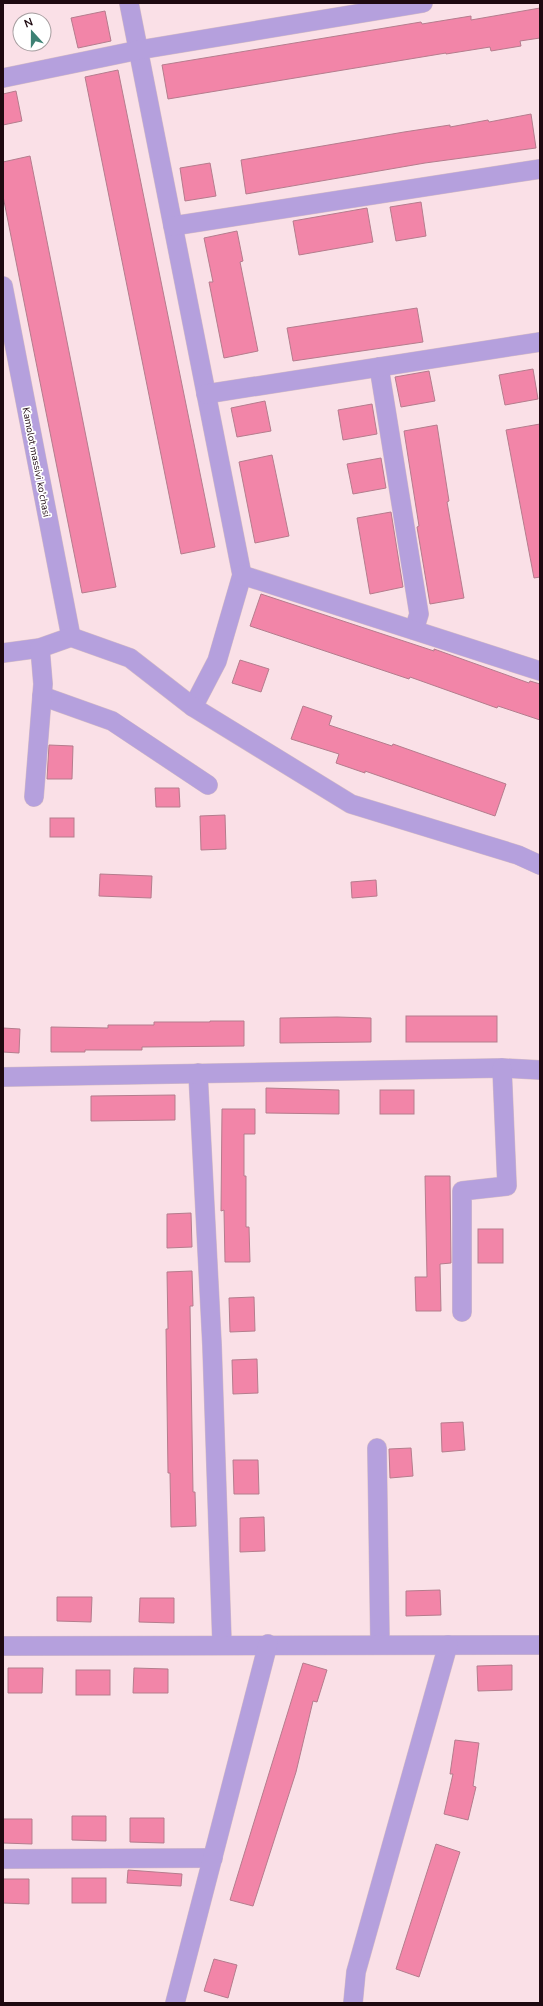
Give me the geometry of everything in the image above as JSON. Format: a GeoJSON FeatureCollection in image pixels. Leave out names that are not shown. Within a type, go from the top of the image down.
{"type":"FeatureCollection","features":[{"type":"Feature","properties":{"kind":"street"},"geometry":{"type":"LineString","coordinates":[[130,3],[242,575],[218,661],[193,706]]}},
{"type":"Feature","properties":{"kind":"street"},"geometry":{"type":"LineString","coordinates":[[3,78],[139,50],[424,3]]}},
{"type":"Feature","properties":{"kind":"street"},"geometry":{"type":"LineString","coordinates":[[173,226],[540,169]]}},
{"type":"Feature","properties":{"kind":"street","name":"Kamolot massivi ko'chasi"},"geometry":{"type":"LineString","coordinates":[[3,286],[71,637]]}},
{"type":"Feature","properties":{"kind":"street"},"geometry":{"type":"LineString","coordinates":[[206,394],[540,342]]}},
{"type":"Feature","properties":{"kind":"street"},"geometry":{"type":"LineString","coordinates":[[379,367],[419,614],[414,630]]}},
{"type":"Feature","properties":{"kind":"street"},"geometry":{"type":"LineString","coordinates":[[242,575],[540,671]]}},
{"type":"Feature","properties":{"kind":"street"},"geometry":{"type":"LineString","coordinates":[[3,653],[41,656],[71,637],[130,658],[193,706],[351,804],[518,855],[540,865]]}},
{"type":"Feature","properties":{"kind":"street"},"geometry":{"type":"LineString","coordinates":[[34,796],[43,690],[41,656]]}},
{"type":"Feature","properties":{"kind":"street"},"geometry":{"type":"LineString","coordinates":[[43,690],[112,721],[208,784]]}},
{"type":"Feature","properties":{"kind":"street"},"geometry":{"type":"LineString","coordinates":[[3,1077],[502,1068],[540,1070]]}},
{"type":"Feature","properties":{"kind":"street"},"geometry":{"type":"LineString","coordinates":[[462,1312],[462,1191],[507,1186],[502,1068]]}},
{"type":"Feature","properties":{"kind":"street"},"geometry":{"type":"LineString","coordinates":[[198,1073],[212,1345],[222,1644]]}},
{"type":"Feature","properties":{"kind":"street"},"geometry":{"type":"LineString","coordinates":[[377,1448],[380,1644]]}},
{"type":"Feature","properties":{"kind":"street"},"geometry":{"type":"LineString","coordinates":[[3,1646],[222,1644],[540,1645]]}},
{"type":"Feature","properties":{"kind":"street"},"geometry":{"type":"LineString","coordinates":[[175,2003],[268,1644]]}},
{"type":"Feature","properties":{"kind":"street"},"geometry":{"type":"LineString","coordinates":[[353,2003],[356,1972],[448,1645]]}},
{"type":"Feature","properties":{"kind":"street"},"geometry":{"type":"LineString","coordinates":[[3,1860],[213,1858]]}},
{"type":"Feature","properties":{"kind":"building"},"geometry":{"type":"Polygon","coordinates":[[[540,8],[540,38],[520,41],[521,46],[491,51],[490,47],[446,53],[168,99],[162,65],[421,22],[422,24],[471,16],[471,20],[540,8]]]}},
{"type":"Feature","properties":{"kind":"building"},"geometry":{"type":"Polygon","coordinates":[[[105,11],[111,41],[78,48],[71,18],[105,11]]]}},
{"type":"Feature","properties":{"kind":"building"},"geometry":{"type":"Polygon","coordinates":[[[118,70],[215,547],[181,554],[85,77],[118,70]]]}},
{"type":"Feature","properties":{"kind":"building"},"geometry":{"type":"Polygon","coordinates":[[[16,91],[22,121],[3,125],[3,94],[16,91]]]}},
{"type":"Feature","properties":{"kind":"building"},"geometry":{"type":"Polygon","coordinates":[[[531,114],[536,148],[425,163],[246,194],[241,160],[404,132],[450,125],[450,127],[488,120],[489,122],[531,114]]]}},
{"type":"Feature","properties":{"kind":"building"},"geometry":{"type":"Polygon","coordinates":[[[30,156],[116,587],[82,593],[3,196],[3,162],[30,156]]]}},
{"type":"Feature","properties":{"kind":"building"},"geometry":{"type":"Polygon","coordinates":[[[210,163],[216,196],[185,201],[180,168],[210,163]]]}},
{"type":"Feature","properties":{"kind":"building"},"geometry":{"type":"Polygon","coordinates":[[[421,202],[426,236],[396,241],[390,207],[421,202]]]}},
{"type":"Feature","properties":{"kind":"building"},"geometry":{"type":"Polygon","coordinates":[[[367,208],[373,242],[299,255],[293,221],[367,208]]]}},
{"type":"Feature","properties":{"kind":"building"},"geometry":{"type":"Polygon","coordinates":[[[237,231],[243,261],[240,262],[258,351],[224,358],[209,282],[213,282],[204,238],[237,231]]]}},
{"type":"Feature","properties":{"kind":"building"},"geometry":{"type":"Polygon","coordinates":[[[417,308],[423,342],[293,361],[287,328],[417,308]]]}},
{"type":"Feature","properties":{"kind":"building"},"geometry":{"type":"Polygon","coordinates":[[[533,369],[538,399],[505,405],[499,375],[533,369]]]}},
{"type":"Feature","properties":{"kind":"building"},"geometry":{"type":"Polygon","coordinates":[[[429,371],[435,401],[401,407],[395,377],[429,371]]]}},
{"type":"Feature","properties":{"kind":"building"},"geometry":{"type":"Polygon","coordinates":[[[265,401],[271,431],[237,437],[231,408],[265,401]]]}},
{"type":"Feature","properties":{"kind":"building"},"geometry":{"type":"Polygon","coordinates":[[[372,404],[377,434],[343,440],[338,410],[372,404]]]}},
{"type":"Feature","properties":{"kind":"building"},"geometry":{"type":"Polygon","coordinates":[[[540,424],[540,577],[534,578],[506,430],[540,424]]]}},
{"type":"Feature","properties":{"kind":"building"},"geometry":{"type":"Polygon","coordinates":[[[437,425],[449,501],[447,502],[464,598],[430,604],[417,527],[419,526],[404,431],[437,425]]]}},
{"type":"Feature","properties":{"kind":"building"},"geometry":{"type":"Polygon","coordinates":[[[272,455],[289,536],[255,543],[239,462],[272,455]]]}},
{"type":"Feature","properties":{"kind":"building"},"geometry":{"type":"Polygon","coordinates":[[[381,458],[386,488],[353,494],[347,464],[381,458]]]}},
{"type":"Feature","properties":{"kind":"building"},"geometry":{"type":"Polygon","coordinates":[[[391,512],[403,587],[370,594],[357,518],[391,512]]]}},
{"type":"Feature","properties":{"kind":"building"},"geometry":{"type":"Polygon","coordinates":[[[261,594],[434,651],[434,649],[529,683],[530,681],[540,684],[540,720],[498,706],[497,708],[410,677],[409,679],[250,626],[261,594]]]}},
{"type":"Feature","properties":{"kind":"building"},"geometry":{"type":"Polygon","coordinates":[[[240,660],[269,669],[261,692],[232,683],[240,660]]]}},
{"type":"Feature","properties":{"kind":"building"},"geometry":{"type":"Polygon","coordinates":[[[303,706],[332,716],[329,725],[392,746],[393,744],[506,784],[495,816],[365,771],[365,773],[336,763],[339,754],[291,739],[303,706]]]}},
{"type":"Feature","properties":{"kind":"building"},"geometry":{"type":"Polygon","coordinates":[[[49,745],[73,746],[72,779],[47,779],[49,745]]]}},
{"type":"Feature","properties":{"kind":"building"},"geometry":{"type":"Polygon","coordinates":[[[155,788],[179,788],[180,807],[156,807],[155,788]]]}},
{"type":"Feature","properties":{"kind":"building"},"geometry":{"type":"Polygon","coordinates":[[[225,815],[226,849],[201,850],[200,816],[225,815]]]}},
{"type":"Feature","properties":{"kind":"building"},"geometry":{"type":"Polygon","coordinates":[[[50,818],[74,818],[74,837],[50,837],[50,818]]]}},
{"type":"Feature","properties":{"kind":"building"},"geometry":{"type":"Polygon","coordinates":[[[100,874],[152,876],[151,898],[99,896],[100,874]]]}},
{"type":"Feature","properties":{"kind":"building"},"geometry":{"type":"Polygon","coordinates":[[[376,880],[377,896],[352,898],[351,882],[376,880]]]}},
{"type":"Feature","properties":{"kind":"building"},"geometry":{"type":"Polygon","coordinates":[[[406,1016],[497,1016],[497,1042],[406,1042],[406,1016]]]}},
{"type":"Feature","properties":{"kind":"building"},"geometry":{"type":"Polygon","coordinates":[[[280,1018],[371,1018],[371,1042],[280,1043],[280,1018]]]}},
{"type":"Feature","properties":{"kind":"building"},"geometry":{"type":"Polygon","coordinates":[[[244,1021],[244,1046],[142,1047],[142,1050],[85,1050],[85,1052],[51,1052],[51,1027],[108,1028],[108,1025],[154,1025],[154,1022],[244,1021]]]}},
{"type":"Feature","properties":{"kind":"building"},"geometry":{"type":"Polygon","coordinates":[[[3,1028],[20,1029],[19,1053],[3,1052],[3,1028]]]}},
{"type":"Feature","properties":{"kind":"building"},"geometry":{"type":"Polygon","coordinates":[[[266,1088],[339,1090],[339,1114],[266,1113],[266,1088]]]}},
{"type":"Feature","properties":{"kind":"building"},"geometry":{"type":"Polygon","coordinates":[[[380,1090],[414,1090],[414,1114],[380,1114],[380,1090]]]}},
{"type":"Feature","properties":{"kind":"building"},"geometry":{"type":"Polygon","coordinates":[[[175,1095],[175,1120],[91,1121],[91,1096],[175,1095]]]}},
{"type":"Feature","properties":{"kind":"building"},"geometry":{"type":"Polygon","coordinates":[[[222,1109],[255,1109],[255,1134],[244,1134],[246,1227],[249,1227],[250,1262],[225,1262],[224,1210],[221,1211],[222,1109]]]}},
{"type":"Feature","properties":{"kind":"building"},"geometry":{"type":"Polygon","coordinates":[[[425,1176],[450,1176],[451,1263],[440,1264],[441,1311],[416,1311],[415,1277],[427,1277],[425,1176]]]}},
{"type":"Feature","properties":{"kind":"building"},"geometry":{"type":"Polygon","coordinates":[[[191,1213],[192,1247],[167,1248],[167,1214],[191,1213]]]}},
{"type":"Feature","properties":{"kind":"building"},"geometry":{"type":"Polygon","coordinates":[[[478,1229],[503,1229],[503,1263],[478,1263],[478,1229]]]}},
{"type":"Feature","properties":{"kind":"building"},"geometry":{"type":"Polygon","coordinates":[[[192,1271],[193,1306],[190,1306],[193,1492],[195,1492],[196,1526],[171,1527],[170,1473],[168,1473],[166,1329],[168,1329],[167,1272],[192,1271]]]}},
{"type":"Feature","properties":{"kind":"building"},"geometry":{"type":"Polygon","coordinates":[[[254,1297],[255,1331],[230,1332],[229,1298],[254,1297]]]}},
{"type":"Feature","properties":{"kind":"building"},"geometry":{"type":"Polygon","coordinates":[[[257,1359],[258,1393],[233,1394],[232,1360],[257,1359]]]}},
{"type":"Feature","properties":{"kind":"building"},"geometry":{"type":"Polygon","coordinates":[[[463,1422],[465,1450],[442,1452],[441,1423],[463,1422]]]}},
{"type":"Feature","properties":{"kind":"building"},"geometry":{"type":"Polygon","coordinates":[[[411,1448],[413,1476],[390,1478],[389,1449],[411,1448]]]}},
{"type":"Feature","properties":{"kind":"building"},"geometry":{"type":"Polygon","coordinates":[[[233,1460],[258,1460],[259,1494],[234,1494],[233,1460]]]}},
{"type":"Feature","properties":{"kind":"building"},"geometry":{"type":"Polygon","coordinates":[[[264,1517],[265,1551],[240,1552],[240,1518],[264,1517]]]}},
{"type":"Feature","properties":{"kind":"building"},"geometry":{"type":"Polygon","coordinates":[[[440,1590],[441,1615],[406,1616],[406,1591],[440,1590]]]}},
{"type":"Feature","properties":{"kind":"building"},"geometry":{"type":"Polygon","coordinates":[[[57,1597],[92,1597],[91,1622],[57,1621],[57,1597]]]}},
{"type":"Feature","properties":{"kind":"building"},"geometry":{"type":"Polygon","coordinates":[[[140,1598],[174,1598],[174,1623],[139,1622],[140,1598]]]}},
{"type":"Feature","properties":{"kind":"building"},"geometry":{"type":"Polygon","coordinates":[[[303,1663],[327,1670],[317,1702],[313,1701],[296,1772],[253,1906],[230,1900],[303,1663]]]}},
{"type":"Feature","properties":{"kind":"building"},"geometry":{"type":"Polygon","coordinates":[[[512,1665],[512,1690],[478,1691],[477,1666],[512,1665]]]}},
{"type":"Feature","properties":{"kind":"building"},"geometry":{"type":"Polygon","coordinates":[[[8,1668],[43,1668],[42,1693],[8,1693],[8,1668]]]}},
{"type":"Feature","properties":{"kind":"building"},"geometry":{"type":"Polygon","coordinates":[[[134,1668],[168,1669],[168,1693],[133,1693],[134,1668]]]}},
{"type":"Feature","properties":{"kind":"building"},"geometry":{"type":"Polygon","coordinates":[[[76,1670],[110,1670],[110,1695],[76,1695],[76,1670]]]}},
{"type":"Feature","properties":{"kind":"building"},"geometry":{"type":"Polygon","coordinates":[[[455,1740],[479,1743],[473,1786],[476,1787],[468,1820],[444,1814],[453,1774],[450,1774],[455,1740]]]}},
{"type":"Feature","properties":{"kind":"building"},"geometry":{"type":"Polygon","coordinates":[[[72,1816],[106,1816],[106,1841],[72,1840],[72,1816]]]}},
{"type":"Feature","properties":{"kind":"building"},"geometry":{"type":"Polygon","coordinates":[[[130,1818],[164,1818],[164,1843],[130,1842],[130,1818]]]}},
{"type":"Feature","properties":{"kind":"building"},"geometry":{"type":"Polygon","coordinates":[[[3,1819],[32,1819],[32,1844],[3,1843],[3,1819]]]}},
{"type":"Feature","properties":{"kind":"building"},"geometry":{"type":"Polygon","coordinates":[[[436,1844],[460,1852],[419,1977],[396,1969],[436,1844]]]}},
{"type":"Feature","properties":{"kind":"building"},"geometry":{"type":"Polygon","coordinates":[[[128,1870],[182,1874],[181,1886],[127,1883],[128,1870]]]}},
{"type":"Feature","properties":{"kind":"building"},"geometry":{"type":"Polygon","coordinates":[[[72,1878],[106,1878],[106,1903],[72,1903],[72,1878]]]}},
{"type":"Feature","properties":{"kind":"building"},"geometry":{"type":"Polygon","coordinates":[[[3,1879],[29,1879],[29,1904],[3,1903],[3,1879]]]}},
{"type":"Feature","properties":{"kind":"building"},"geometry":{"type":"Polygon","coordinates":[[[214,1959],[237,1965],[228,1998],[204,1991],[214,1959]]]}}]}
